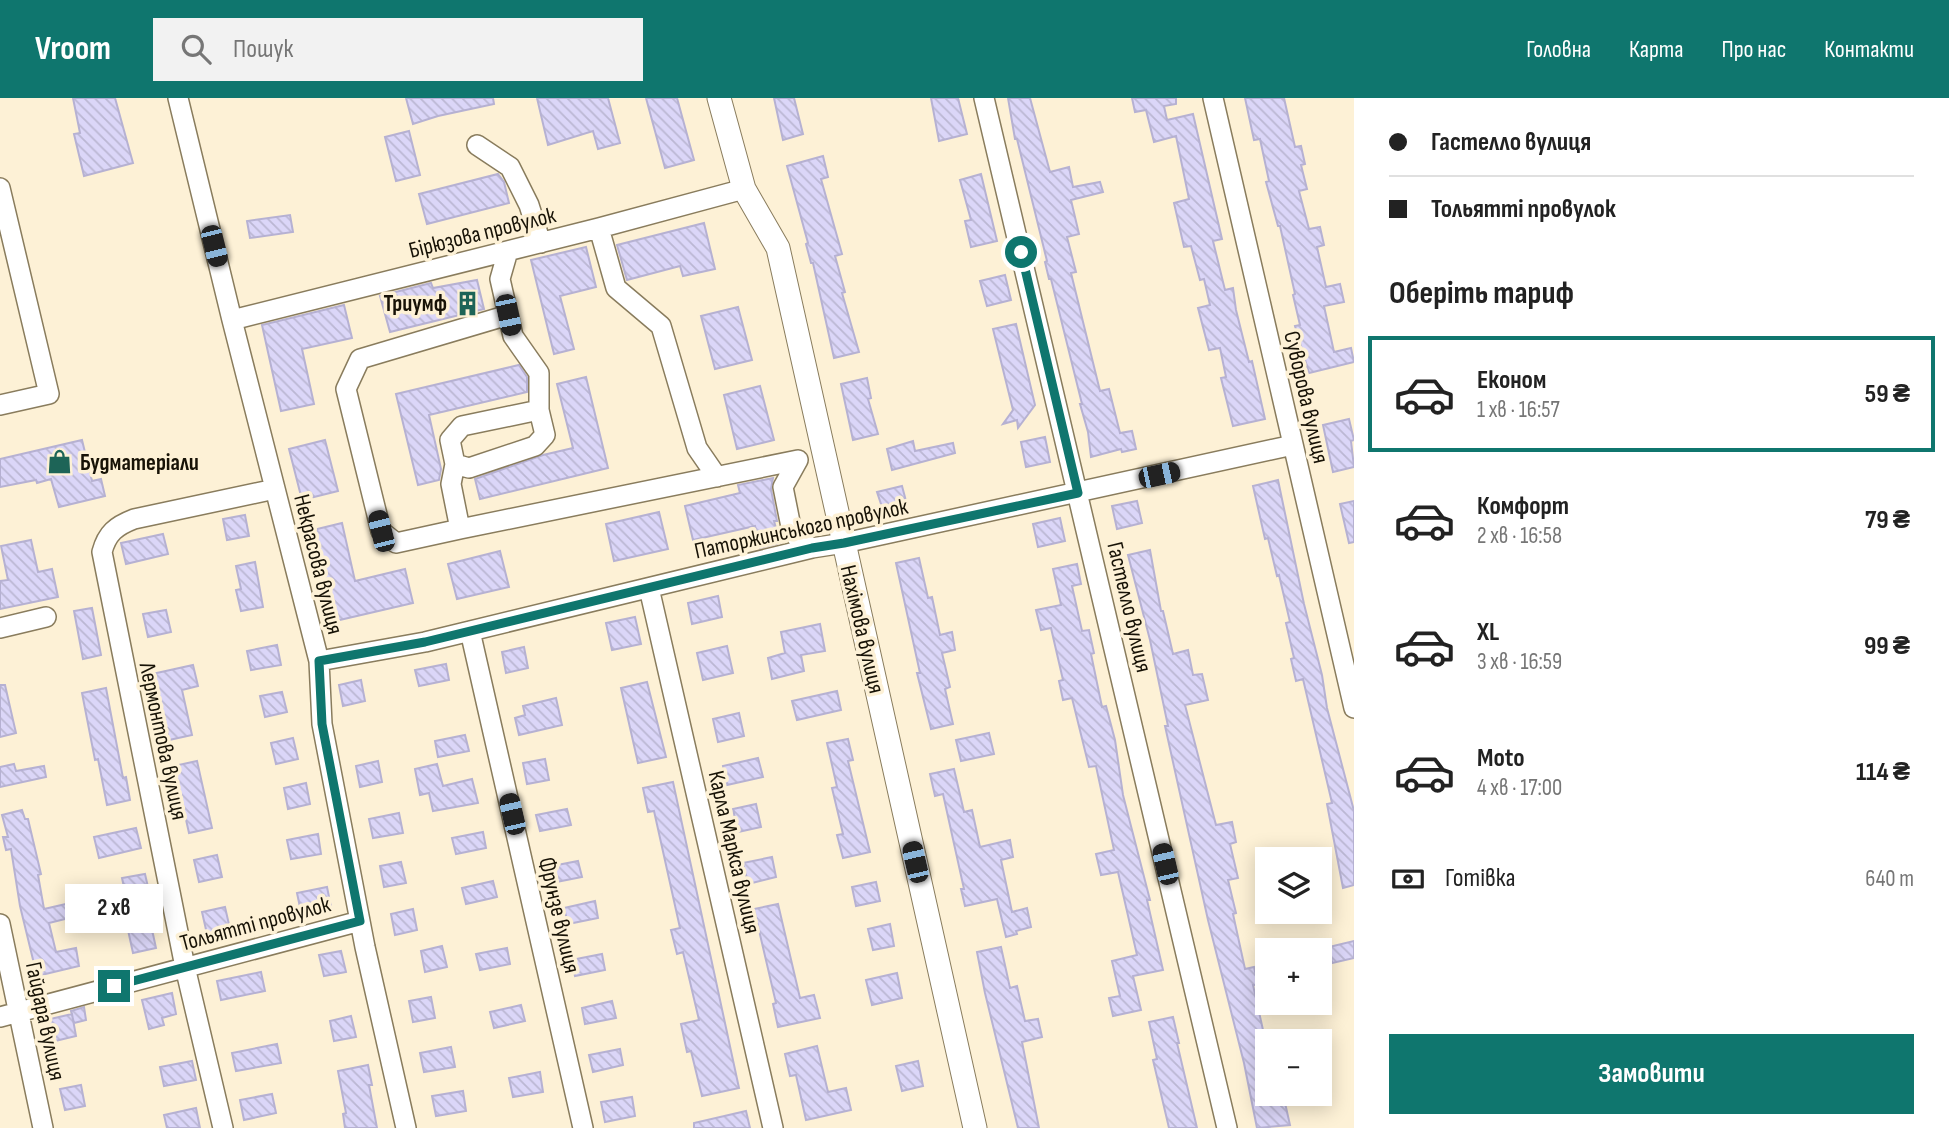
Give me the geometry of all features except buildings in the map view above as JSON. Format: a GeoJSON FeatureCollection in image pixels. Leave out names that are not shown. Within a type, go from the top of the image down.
{"type":"FeatureCollection","features":[{"type":"Feature","properties":{"kind":"main road","name":"Нахімова вулиця"},"geometry":{"type":"LineString","coordinates":[[719,98],[744,189],[778,248],[975,1128]]}},
{"type":"Feature","properties":{"kind":"street","name":"Некрасова вулиця"},"geometry":{"type":"LineString","coordinates":[[178,98],[319,661],[322,724],[360,921],[406,1128]]}},
{"type":"Feature","properties":{"kind":"street","name":"Гастелло вулиця"},"geometry":{"type":"LineString","coordinates":[[984,98],[1227,1128]]}},
{"type":"Feature","properties":{"kind":"street","name":"Суворова вулиця"},"geometry":{"type":"LineString","coordinates":[[1213,98],[1354,708]]}},
{"type":"Feature","properties":{"kind":"street"},"geometry":{"type":"LineString","coordinates":[[477,145],[510,167],[529,205],[541,243]]}},
{"type":"Feature","properties":{"kind":"street"},"geometry":{"type":"LineString","coordinates":[[0,188],[49,394],[0,405]]}},
{"type":"Feature","properties":{"kind":"street","name":"Бірюзова провулок"},"geometry":{"type":"LineString","coordinates":[[232,320],[744,189]]}},
{"type":"Feature","properties":{"kind":"street"},"geometry":{"type":"LineString","coordinates":[[599,228],[617,288],[661,326],[697,448],[717,477]]}},
{"type":"Feature","properties":{"kind":"street"},"geometry":{"type":"LineString","coordinates":[[455,464],[469,468],[535,446],[545,435],[539,410],[539,373],[513,336],[500,279],[508,251]]}},
{"type":"Feature","properties":{"kind":"street"},"geometry":{"type":"LineString","coordinates":[[508,315],[360,359],[346,389],[381,531],[396,542],[798,460],[823,450]]}},
{"type":"Feature","properties":{"kind":"street"},"geometry":{"type":"LineString","coordinates":[[460,529],[451,484],[455,464],[450,440],[462,426],[539,410]]}},
{"type":"Feature","properties":{"kind":"street","name":"Паторжинського провулок"},"geometry":{"type":"LineString","coordinates":[[319,661],[425,642],[812,548],[1293,445]]}},
{"type":"Feature","properties":{"kind":"street"},"geometry":{"type":"LineString","coordinates":[[798,460],[783,487],[791,527],[798,540],[812,548]]}},
{"type":"Feature","properties":{"kind":"street","name":"Лермонтова вулиця"},"geometry":{"type":"LineString","coordinates":[[223,1128],[185,967],[102,552],[106,537],[118,525],[134,519],[275,489]]}},
{"type":"Feature","properties":{"kind":"street","name":"Карла Маркса вулиця"},"geometry":{"type":"LineString","coordinates":[[649,587],[773,1128]]}},
{"type":"Feature","properties":{"kind":"street"},"geometry":{"type":"LineString","coordinates":[[0,628],[46,617]]}},
{"type":"Feature","properties":{"kind":"street","name":"Фрунзе вулиця"},"geometry":{"type":"LineString","coordinates":[[470,631],[583,1128]]}},
{"type":"Feature","properties":{"kind":"street","name":"Тольятті провулок"},"geometry":{"type":"LineString","coordinates":[[0,1017],[360,921]]}},
{"type":"Feature","properties":{"kind":"street","name":"Гайдара вулиця"},"geometry":{"type":"LineString","coordinates":[[0,924],[43,1128]]}},
{"type":"Feature","properties":{"kind":"place","name":"Триумф"},"geometry":{"type":"Point","coordinates":[467,303]}},
{"type":"Feature","properties":{"kind":"place","name":"Будматеріали"},"geometry":{"type":"Point","coordinates":[60,462]}},
{"type":"Feature","properties":{"kind":"route"},"geometry":{"type":"LineString","coordinates":[[114,986],[360,921],[322,724],[319,661],[425,642],[812,548],[1078,493],[1021,252]]}}]}
